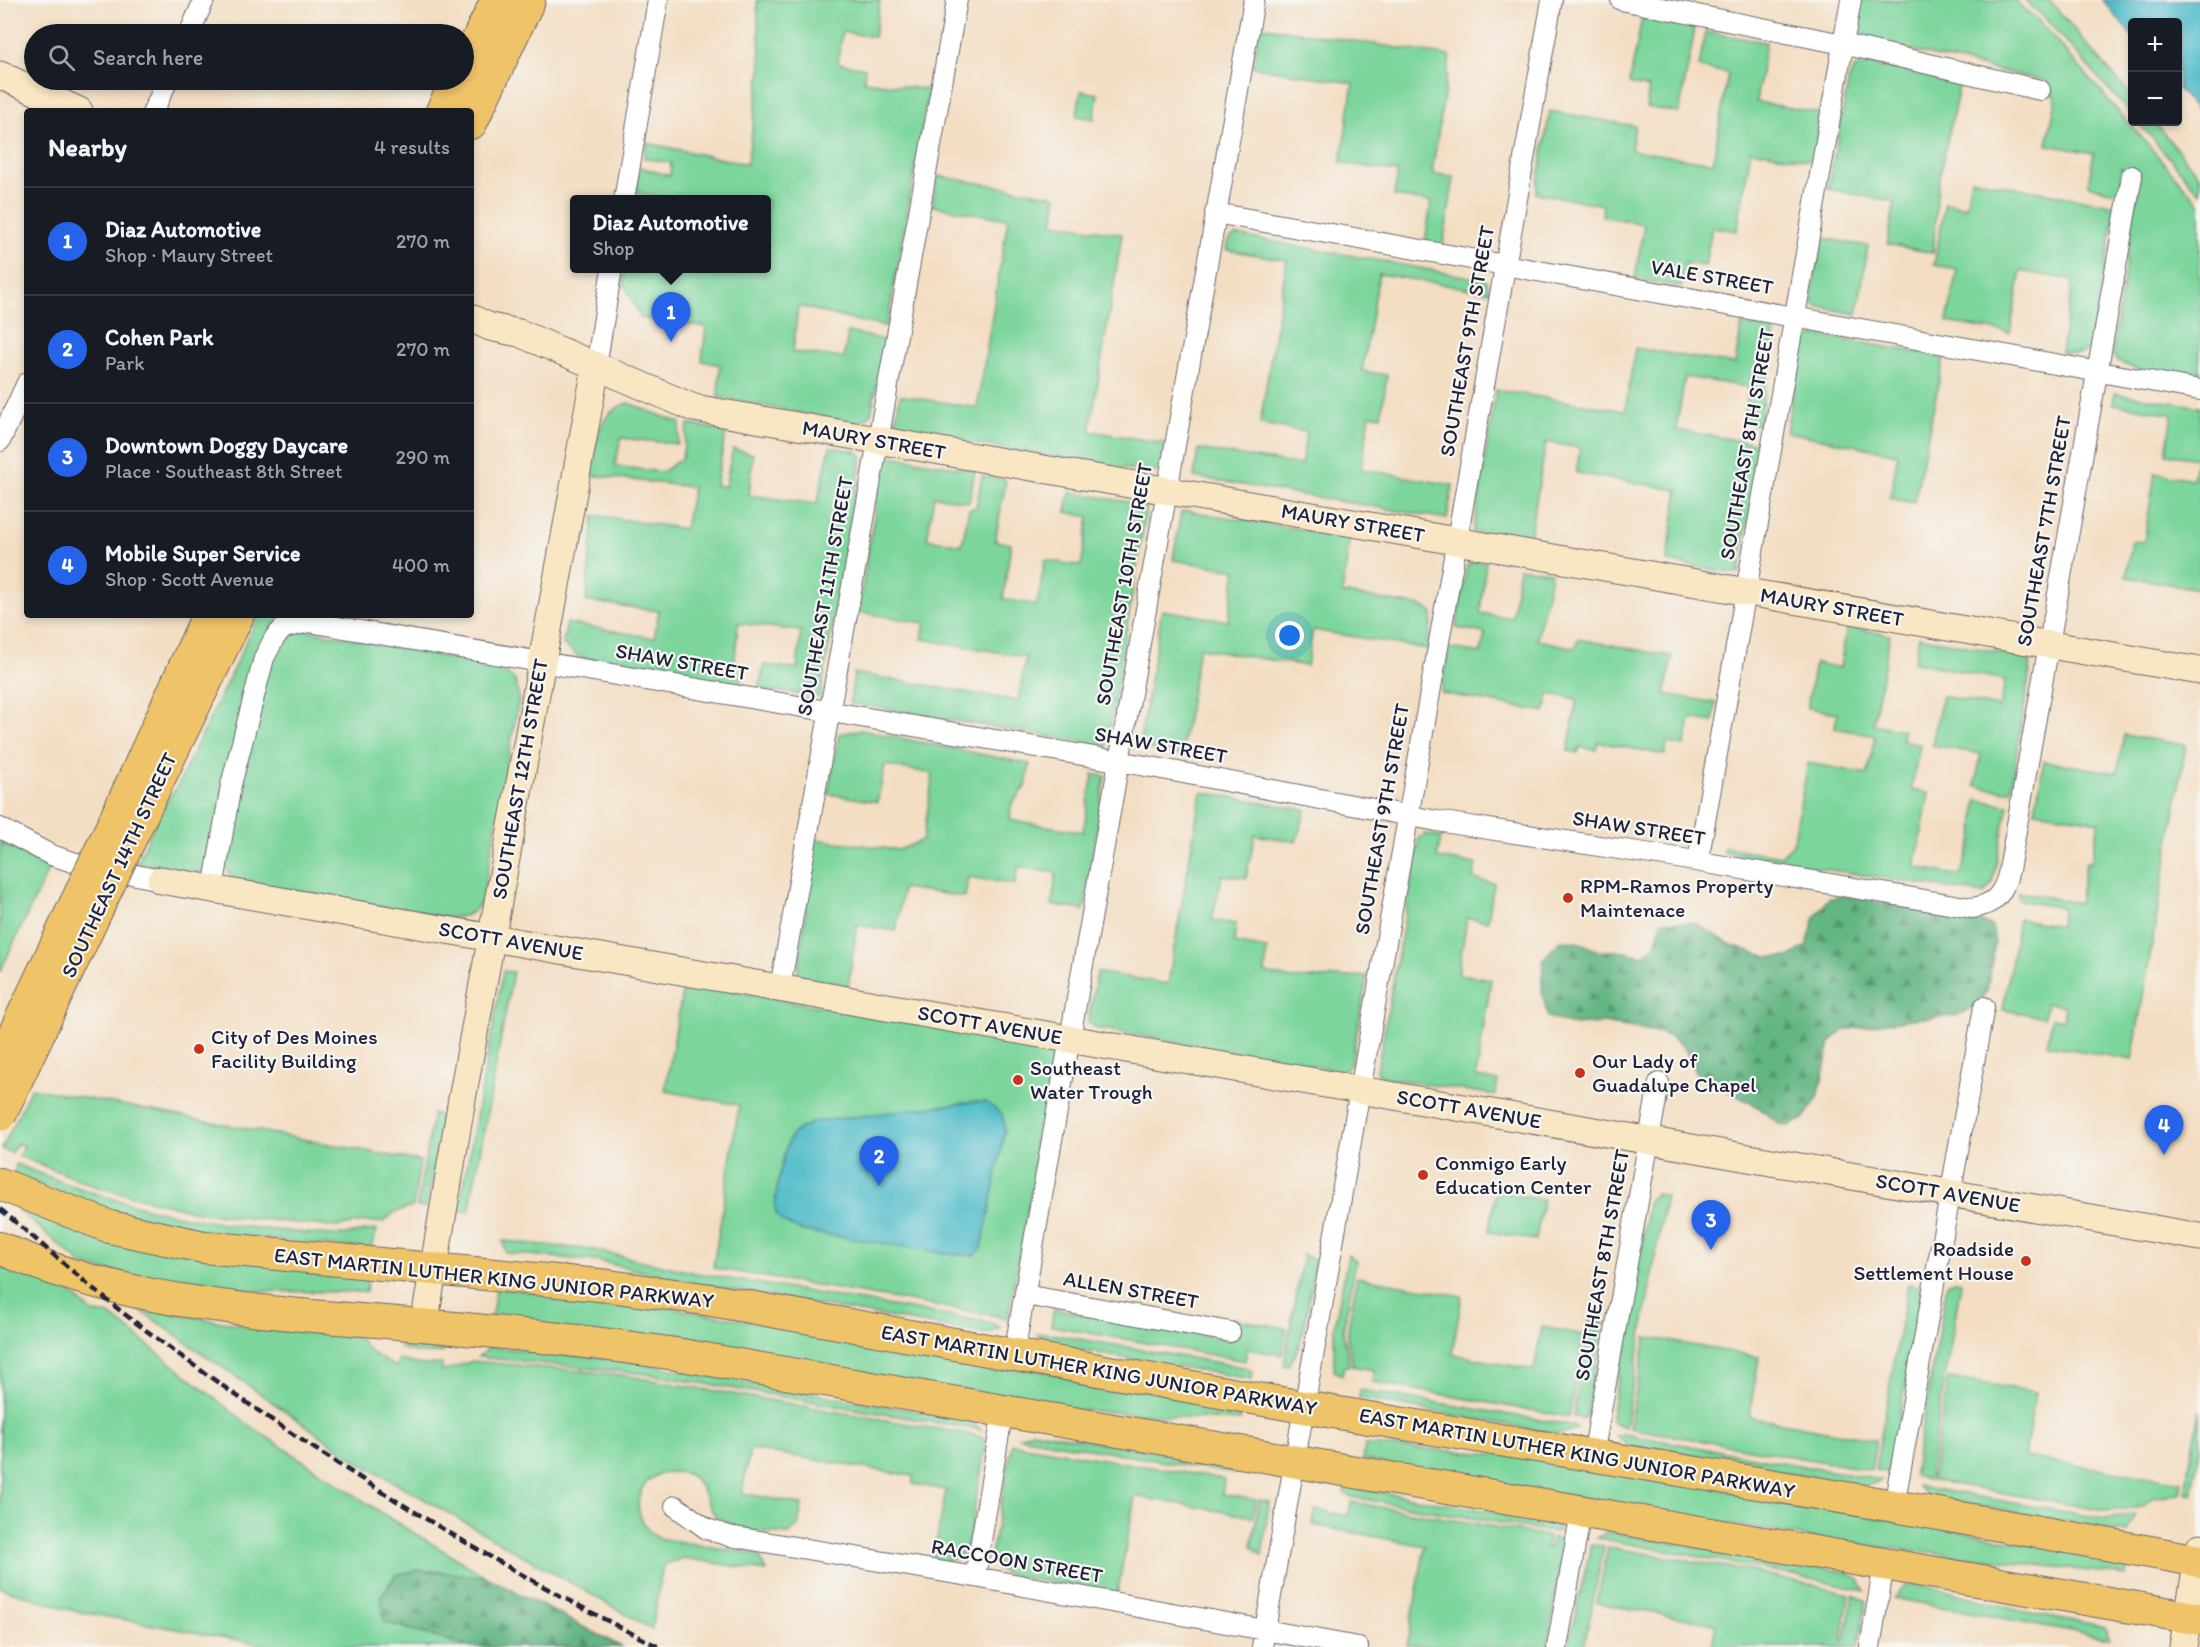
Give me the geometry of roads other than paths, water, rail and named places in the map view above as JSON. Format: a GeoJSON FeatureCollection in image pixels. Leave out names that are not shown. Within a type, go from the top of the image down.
{"type":"FeatureCollection","features":[{"type":"Feature","properties":{"kind":"main road"},"geometry":{"type":"LineString","coordinates":[[474,47],[497,0]]}},
{"type":"Feature","properties":{"kind":"main road"},"geometry":{"type":"LineString","coordinates":[[474,117],[529,0]]}},
{"type":"Feature","properties":{"kind":"main road"},"geometry":{"type":"LineString","coordinates":[[443,108],[452,90]]}},
{"type":"Feature","properties":{"kind":"main road","name":"SOUTHEAST 14TH STREET"},"geometry":{"type":"LineString","coordinates":[[0,1115],[132,810],[207,618]]}},
{"type":"Feature","properties":{"kind":"main road","name":"SOUTHEAST 14TH STREET"},"geometry":{"type":"LineString","coordinates":[[0,1064],[132,810],[236,618]]}},
{"type":"Feature","properties":{"kind":"main road","name":"EAST MARTIN LUTHER KING JUNIOR PARKWAY"},"geometry":{"type":"LineString","coordinates":[[0,1184],[110,1227],[204,1247],[609,1286],[691,1297],[1303,1407],[2199,1556]]}},
{"type":"Feature","properties":{"kind":"main road"},"geometry":{"type":"LineString","coordinates":[[0,1248],[83,1278],[174,1301],[221,1308],[424,1325],[676,1353],[2194,1618]]}},
{"type":"Feature","properties":{"kind":"street"},"geometry":{"type":"LineString","coordinates":[[193,24],[204,0]]}},
{"type":"Feature","properties":{"kind":"street"},"geometry":{"type":"LineString","coordinates":[[625,195],[658,0]]}},
{"type":"Feature","properties":{"kind":"street","name":"SOUTHEAST 11TH STREET"},"geometry":{"type":"LineString","coordinates":[[780,988],[957,0]]}},
{"type":"Feature","properties":{"kind":"street","name":"SOUTHEAST 10TH STREET"},"geometry":{"type":"LineString","coordinates":[[1014,1354],[1165,491],[1254,0]]}},
{"type":"Feature","properties":{"kind":"street","name":"SOUTHEAST 9TH STREET"},"geometry":{"type":"LineString","coordinates":[[1263,1639],[1552,0]]}},
{"type":"Feature","properties":{"kind":"street"},"geometry":{"type":"LineString","coordinates":[[1621,0],[1843,45],[2040,90]]}},
{"type":"Feature","properties":{"kind":"street","name":"SOUTHEAST 8TH STREET"},"geometry":{"type":"LineString","coordinates":[[1698,861],[1851,0]]}},
{"type":"Feature","properties":{"kind":"street"},"geometry":{"type":"LineString","coordinates":[[0,75],[24,86]]}},
{"type":"Feature","properties":{"kind":"street"},"geometry":{"type":"LineString","coordinates":[[33,90],[72,108]]}},
{"type":"Feature","properties":{"kind":"street"},"geometry":{"type":"LineString","coordinates":[[154,108],[163,90]]}},
{"type":"Feature","properties":{"kind":"street","name":"SOUTHEAST 7TH STREET"},"geometry":{"type":"LineString","coordinates":[[2001,894],[2009,870],[2132,176]]}},
{"type":"Feature","properties":{"kind":"street","name":"VALE STREET"},"geometry":{"type":"LineString","coordinates":[[1215,213],[2200,390]]}},
{"type":"Feature","properties":{"kind":"street","name":"SOUTHEAST 12TH STREET"},"geometry":{"type":"LineString","coordinates":[[424,1325],[491,938],[611,273]]}},
{"type":"Feature","properties":{"kind":"street","name":"MAURY STREET"},"geometry":{"type":"LineString","coordinates":[[474,300],[519,333]]}},
{"type":"Feature","properties":{"kind":"street","name":"MAURY STREET"},"geometry":{"type":"LineString","coordinates":[[474,319],[490,327],[519,333],[694,408],[2200,671]]}},
{"type":"Feature","properties":{"kind":"street"},"geometry":{"type":"LineString","coordinates":[[0,441],[24,389]]}},
{"type":"Feature","properties":{"kind":"street","name":"SHAW STREET"},"geometry":{"type":"LineString","coordinates":[[213,889],[231,785],[264,658],[275,637],[284,628],[309,622],[1117,762],[1407,815],[1698,861],[1972,908],[1992,902],[2001,894]]}},
{"type":"Feature","properties":{"kind":"street","name":"SCOTT AVENUE"},"geometry":{"type":"LineString","coordinates":[[0,828],[51,855],[76,863],[161,880],[2200,1237]]}},
{"type":"Feature","properties":{"kind":"street"},"geometry":{"type":"LineString","coordinates":[[1894,1506],[1984,1007]]}},
{"type":"Feature","properties":{"kind":"street","name":"SOUTHEAST 8TH STREET"},"geometry":{"type":"LineString","coordinates":[[1593,1456],[1659,1083]]}},
{"type":"Feature","properties":{"kind":"street","name":"ALLEN STREET"},"geometry":{"type":"LineString","coordinates":[[1025,1295],[1230,1332]]}},
{"type":"Feature","properties":{"kind":"street"},"geometry":{"type":"LineString","coordinates":[[975,1577],[1004,1410]]}},
{"type":"Feature","properties":{"kind":"street","name":"RACCOON STREET"},"geometry":{"type":"LineString","coordinates":[[675,1506],[707,1529],[729,1536],[975,1577],[1263,1639],[1358,1647]]}},
{"type":"Feature","properties":{"kind":"street"},"geometry":{"type":"LineString","coordinates":[[1557,1647],[1581,1512]]}},
{"type":"Feature","properties":{"kind":"street"},"geometry":{"type":"LineString","coordinates":[[2183,1647],[2194,1618],[2199,1556]]}},
{"type":"Feature","properties":{"kind":"street"},"geometry":{"type":"LineString","coordinates":[[1870,1647],[1884,1565]]}},
{"type":"Feature","properties":{"kind":"water"},"geometry":{"type":"Polygon","coordinates":[[[2103,0],[2200,0],[2200,115],[2182,94],[2182,18],[2128,18],[2128,31],[2103,0]]]}},
{"type":"Feature","properties":{"kind":"water"},"geometry":{"type":"Polygon","coordinates":[[[985,1102],[1002,1114],[1005,1129],[982,1248],[975,1255],[957,1255],[803,1231],[788,1225],[778,1217],[775,1207],[777,1186],[789,1141],[799,1129],[813,1122],[985,1102]]]}},
{"type":"Feature","properties":{"kind":"railway"},"geometry":{"type":"LineString","coordinates":[[0,1209],[124,1314],[204,1373],[330,1458],[394,1499],[525,1576],[659,1647]]}},
{"type":"Feature","properties":{"kind":"place","name":"Diaz Automotive"},"geometry":{"type":"Point","coordinates":[671,342]}},
{"type":"Feature","properties":{"kind":"place","name":"RPM-Ramos Property Maintenace"},"geometry":{"type":"Point","coordinates":[1568,898]}},
{"type":"Feature","properties":{"kind":"place","name":"City of Des Moines Facility Building"},"geometry":{"type":"Point","coordinates":[199,1049]}},
{"type":"Feature","properties":{"kind":"place","name":"Our Lady of Guadalupe Chapel"},"geometry":{"type":"Point","coordinates":[1580,1073]}},
{"type":"Feature","properties":{"kind":"place","name":"Southeast Water Trough"},"geometry":{"type":"Point","coordinates":[1018,1080]}},
{"type":"Feature","properties":{"kind":"place","name":"Mobile Super Service"},"geometry":{"type":"Point","coordinates":[2164,1155]}},
{"type":"Feature","properties":{"kind":"place","name":"Conmigo Early Education Center"},"geometry":{"type":"Point","coordinates":[1423,1175]}},
{"type":"Feature","properties":{"kind":"place","name":"Cohen Park"},"geometry":{"type":"Point","coordinates":[879,1186]}},
{"type":"Feature","properties":{"kind":"place","name":"Downtown Doggy Daycare"},"geometry":{"type":"Point","coordinates":[1711,1250]}},
{"type":"Feature","properties":{"kind":"place","name":"Roadside Settlement House"},"geometry":{"type":"Point","coordinates":[2026,1261]}}]}
